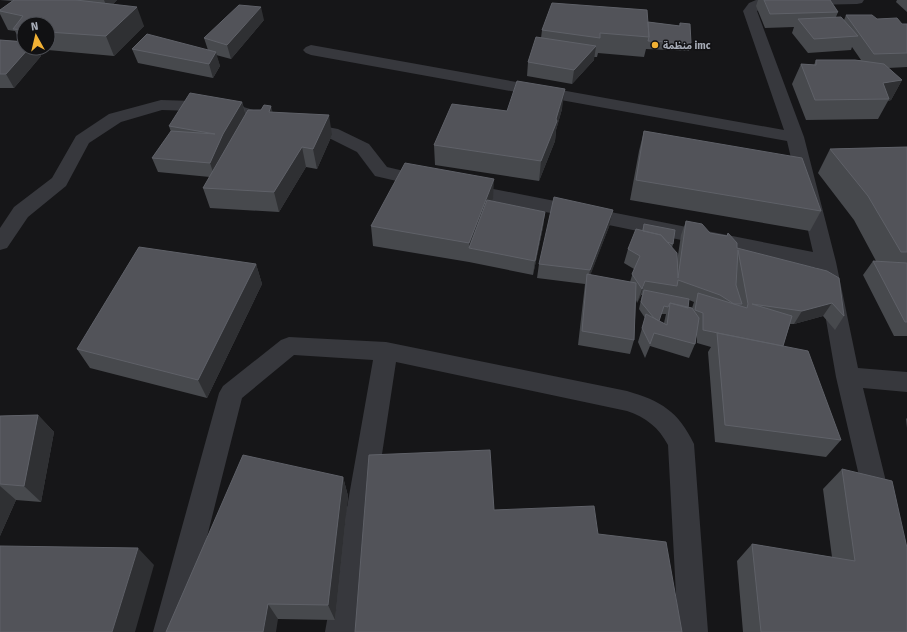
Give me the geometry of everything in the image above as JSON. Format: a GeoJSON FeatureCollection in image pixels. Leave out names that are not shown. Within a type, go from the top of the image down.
{"type":"FeatureCollection","features":[{"type":"Feature","properties":{"kind":"street"},"geometry":{"type":"LineString","coordinates":[[857,0],[763,2],[754,6],[750,11],[795,137],[826,262],[848,377],[883,522]]}},
{"type":"Feature","properties":{"kind":"street"},"geometry":{"type":"LineString","coordinates":[[310,50],[795,137]]}},
{"type":"Feature","properties":{"kind":"street"},"geometry":{"type":"LineString","coordinates":[[0,243],[21,212],[59,182],[82,140],[115,118],[162,105],[227,107],[277,123],[332,133],[363,148],[381,172],[826,262]]}},
{"type":"Feature","properties":{"kind":"street"},"geometry":{"type":"LineString","coordinates":[[168,632],[231,393],[290,346],[386,351],[627,401],[645,406],[660,415],[673,428],[680,444],[693,632]]}},
{"type":"Feature","properties":{"kind":"street"},"geometry":{"type":"LineString","coordinates":[[340,632],[386,351]]}},
{"type":"Feature","properties":{"kind":"street"},"geometry":{"type":"LineString","coordinates":[[848,377],[907,382]]}},
{"type":"Feature","properties":{"kind":"building"},"geometry":{"type":"Polygon","coordinates":[[[14,0],[76,0],[137,7],[106,36],[56,33],[56,16],[23,16],[0,10],[14,0]]]}},
{"type":"Feature","properties":{"kind":"building"},"geometry":{"type":"Polygon","coordinates":[[[764,0],[830,0],[838,12],[770,14],[764,0]]]}},
{"type":"Feature","properties":{"kind":"building"},"geometry":{"type":"Polygon","coordinates":[[[552,3],[647,10],[649,37],[600,33],[600,38],[542,30],[552,3]]]}},
{"type":"Feature","properties":{"kind":"building"},"geometry":{"type":"Polygon","coordinates":[[[239,5],[261,7],[227,45],[204,38],[239,5]]]}},
{"type":"Feature","properties":{"kind":"building"},"geometry":{"type":"Polygon","coordinates":[[[846,15],[872,15],[877,19],[897,18],[902,24],[907,24],[907,53],[874,54],[846,15]]]}},
{"type":"Feature","properties":{"kind":"building"},"geometry":{"type":"Polygon","coordinates":[[[841,17],[858,36],[814,39],[798,19],[841,17]]]}},
{"type":"Feature","properties":{"kind":"building"},"geometry":{"type":"Polygon","coordinates":[[[648,22],[680,26],[680,23],[690,24],[691,43],[648,41],[648,22]]]}},
{"type":"Feature","properties":{"kind":"building"},"geometry":{"type":"Polygon","coordinates":[[[147,34],[216,52],[209,64],[132,49],[147,34]]]}},
{"type":"Feature","properties":{"kind":"building"},"geometry":{"type":"Polygon","coordinates":[[[536,37],[596,46],[574,70],[528,62],[536,37]]]}},
{"type":"Feature","properties":{"kind":"building"},"geometry":{"type":"Polygon","coordinates":[[[0,40],[16,41],[16,56],[22,56],[6,74],[0,74],[0,40]]]}},
{"type":"Feature","properties":{"kind":"building"},"geometry":{"type":"Polygon","coordinates":[[[816,60],[855,60],[884,64],[902,80],[883,83],[889,99],[815,100],[801,64],[816,65],[816,60]]]}},
{"type":"Feature","properties":{"kind":"building"},"geometry":{"type":"Polygon","coordinates":[[[517,81],[565,89],[556,119],[557,121],[541,161],[434,145],[452,104],[507,111],[517,81]]]}},
{"type":"Feature","properties":{"kind":"building"},"geometry":{"type":"Polygon","coordinates":[[[190,93],[242,102],[223,134],[210,163],[152,158],[171,131],[215,134],[169,126],[190,93]]]}},
{"type":"Feature","properties":{"kind":"building"},"geometry":{"type":"Polygon","coordinates":[[[264,105],[271,106],[269,112],[329,115],[313,149],[302,147],[274,192],[203,188],[248,110],[261,110],[264,105]]]}},
{"type":"Feature","properties":{"kind":"building"},"geometry":{"type":"Polygon","coordinates":[[[644,131],[802,158],[821,211],[636,180],[644,131]]]}},
{"type":"Feature","properties":{"kind":"building"},"geometry":{"type":"Polygon","coordinates":[[[907,147],[907,252],[901,252],[868,196],[830,149],[907,147]]]}},
{"type":"Feature","properties":{"kind":"building"},"geometry":{"type":"Polygon","coordinates":[[[405,163],[494,179],[469,243],[371,226],[405,163]]]}},
{"type":"Feature","properties":{"kind":"building"},"geometry":{"type":"Polygon","coordinates":[[[554,197],[613,210],[590,270],[539,264],[554,197]]]}},
{"type":"Feature","properties":{"kind":"building"},"geometry":{"type":"Polygon","coordinates":[[[487,200],[545,212],[535,261],[469,248],[487,200]]]}},
{"type":"Feature","properties":{"kind":"building"},"geometry":{"type":"Polygon","coordinates":[[[686,221],[702,224],[710,233],[727,236],[728,233],[737,243],[737,248],[827,271],[839,278],[844,316],[832,303],[802,311],[752,304],[792,316],[783,346],[703,330],[703,313],[695,310],[698,293],[747,308],[748,304],[738,250],[736,285],[742,304],[734,304],[720,295],[678,280],[677,286],[645,281],[642,289],[632,274],[640,256],[628,249],[636,229],[661,235],[677,253],[678,278],[686,221]]]}},
{"type":"Feature","properties":{"kind":"building"},"geometry":{"type":"Polygon","coordinates":[[[644,224],[675,230],[673,244],[667,242],[661,235],[643,231],[644,224]]]}},
{"type":"Feature","properties":{"kind":"building"},"geometry":{"type":"Polygon","coordinates":[[[139,247],[256,264],[198,380],[77,349],[139,247]]]}},
{"type":"Feature","properties":{"kind":"building"},"geometry":{"type":"Polygon","coordinates":[[[873,261],[907,263],[907,322],[905,322],[873,261]]]}},
{"type":"Feature","properties":{"kind":"building"},"geometry":{"type":"Polygon","coordinates":[[[587,274],[636,283],[634,340],[582,331],[587,274]]]}},
{"type":"Feature","properties":{"kind":"building"},"geometry":{"type":"Polygon","coordinates":[[[644,290],[689,299],[688,308],[670,303],[668,307],[664,306],[659,321],[654,318],[641,302],[644,290]]]}},
{"type":"Feature","properties":{"kind":"building"},"geometry":{"type":"Polygon","coordinates":[[[670,303],[692,308],[699,318],[695,344],[654,333],[650,344],[642,328],[646,314],[667,325],[670,303]]]}},
{"type":"Feature","properties":{"kind":"building"},"geometry":{"type":"Polygon","coordinates":[[[717,333],[808,351],[841,440],[725,425],[717,333]]]}},
{"type":"Feature","properties":{"kind":"building"},"geometry":{"type":"Polygon","coordinates":[[[38,415],[24,486],[0,484],[0,416],[38,415]]]}},
{"type":"Feature","properties":{"kind":"building"},"geometry":{"type":"Polygon","coordinates":[[[490,450],[494,510],[594,506],[598,534],[666,542],[682,632],[355,632],[369,455],[490,450]]]}},
{"type":"Feature","properties":{"kind":"building"},"geometry":{"type":"Polygon","coordinates":[[[243,455],[343,477],[328,605],[268,604],[263,632],[166,632],[243,455]]]}},
{"type":"Feature","properties":{"kind":"building"},"geometry":{"type":"Polygon","coordinates":[[[842,469],[892,481],[907,548],[907,632],[761,632],[752,544],[855,561],[842,469]]]}},
{"type":"Feature","properties":{"kind":"building"},"geometry":{"type":"Polygon","coordinates":[[[0,546],[138,548],[112,632],[0,632],[0,546]]]}},
{"type":"Feature","properties":{"kind":"place","name":"منظمة imc"},"geometry":{"type":"Point","coordinates":[655,45]}}]}
